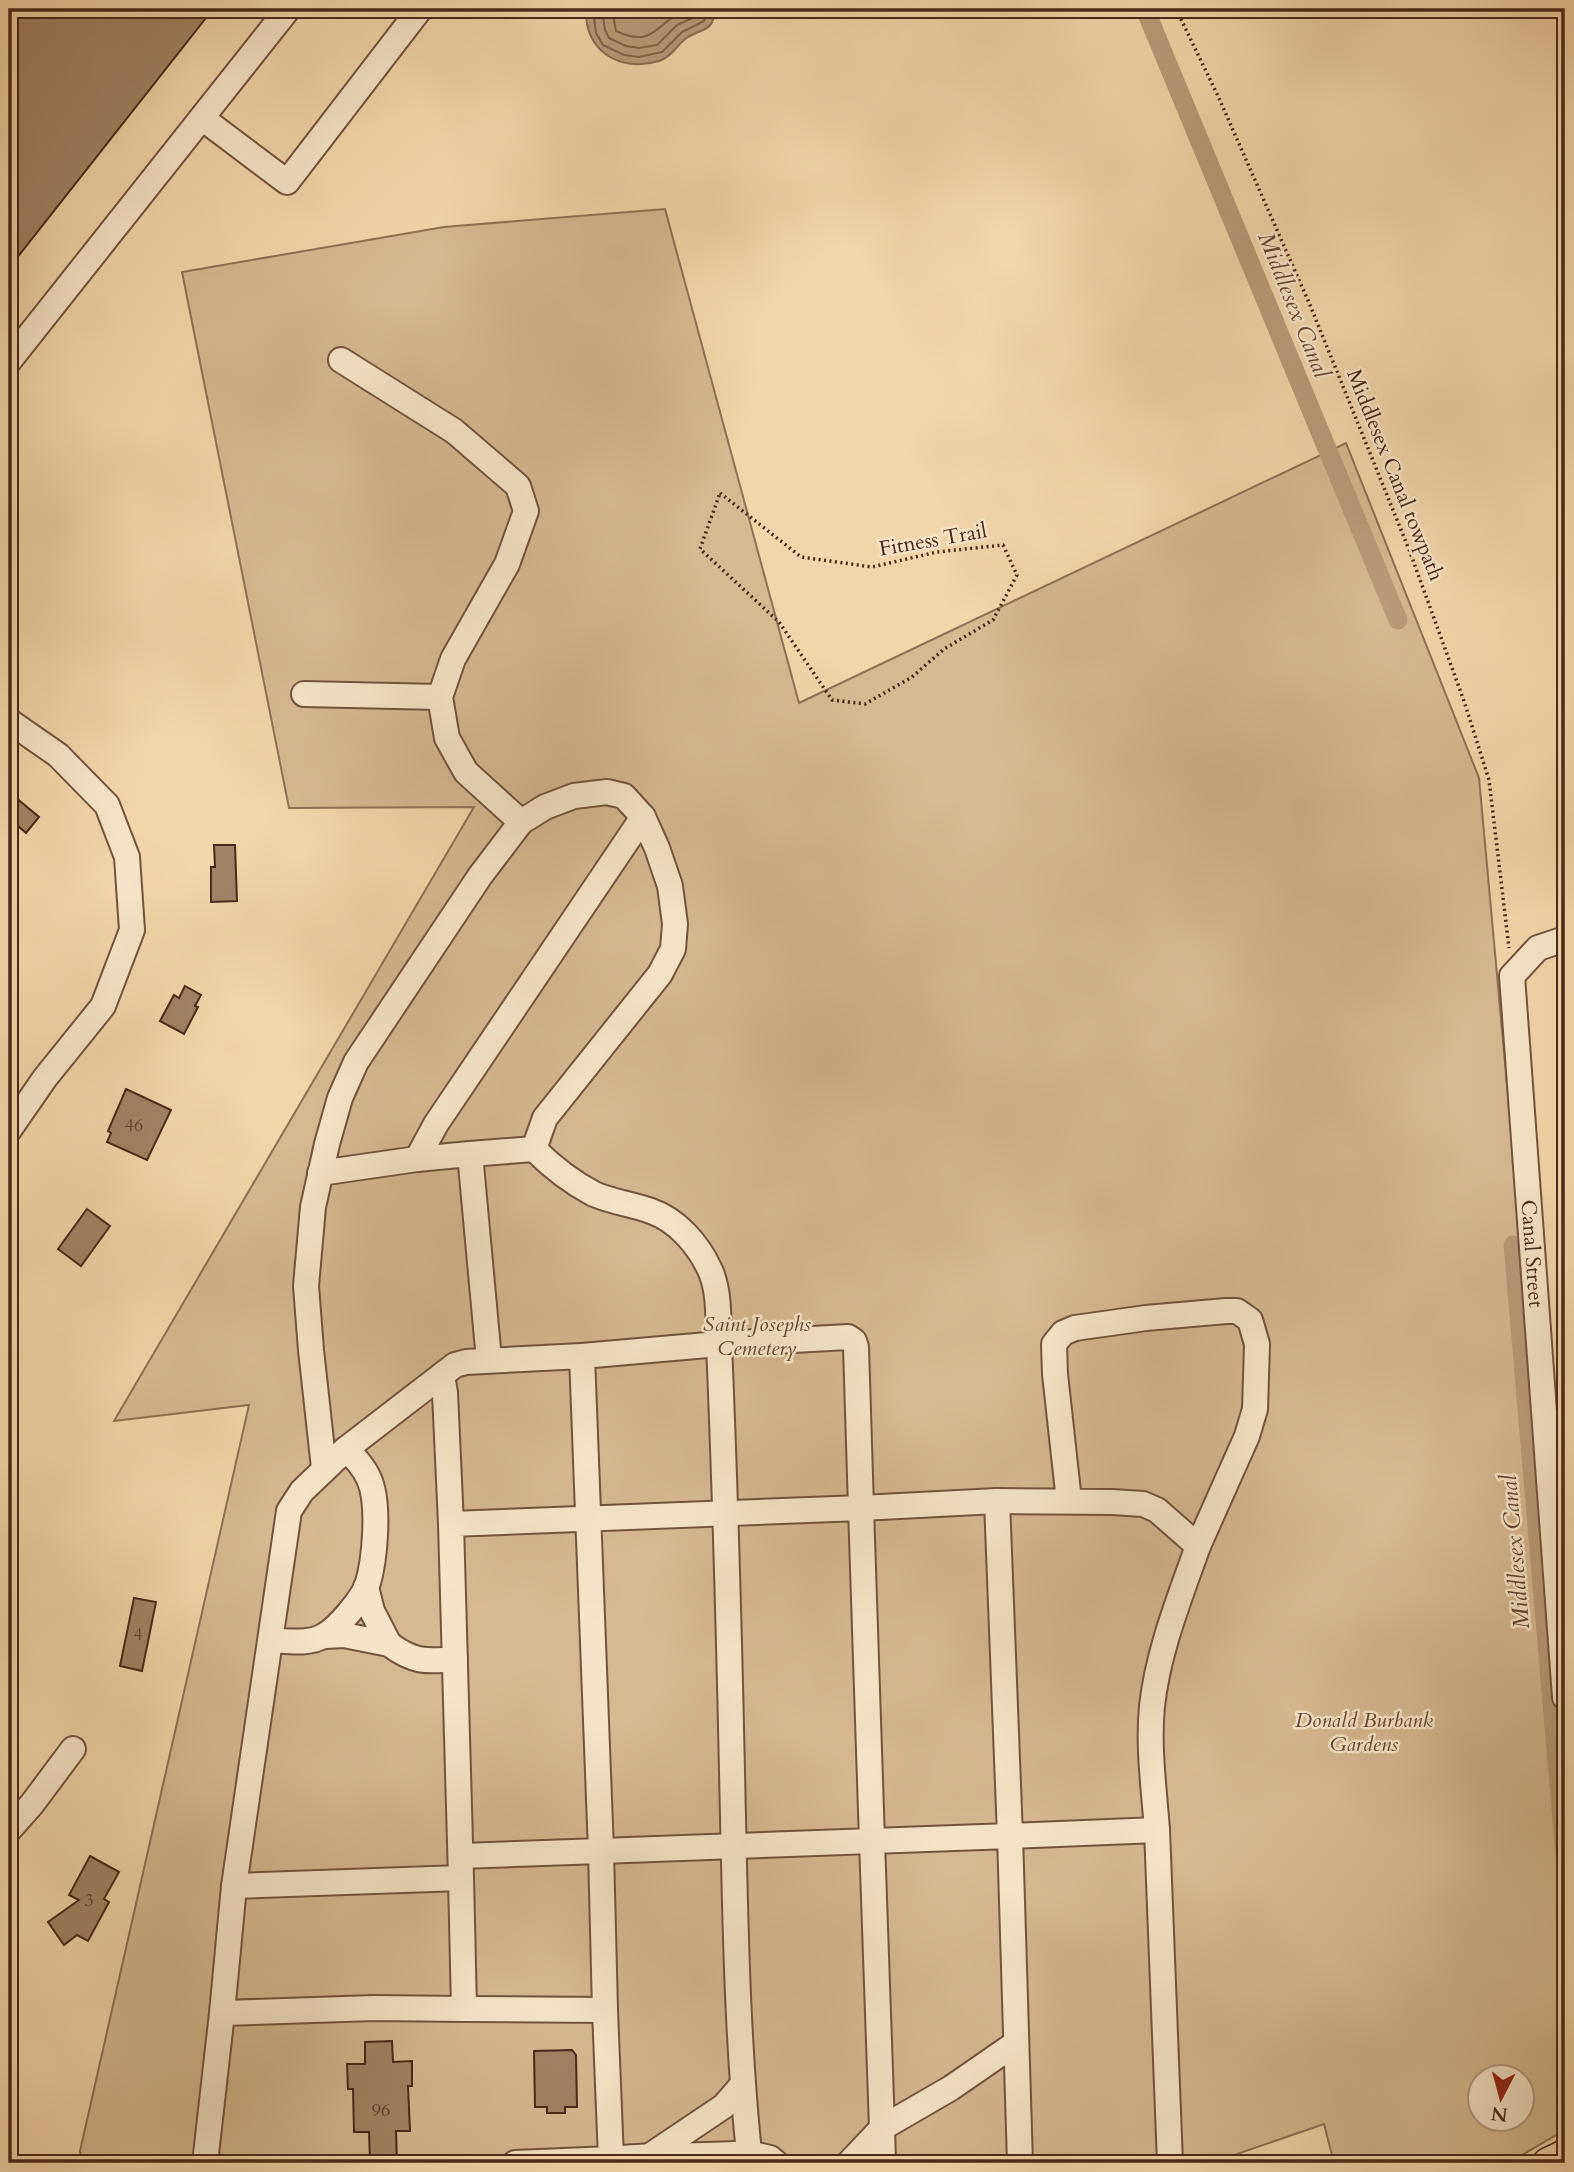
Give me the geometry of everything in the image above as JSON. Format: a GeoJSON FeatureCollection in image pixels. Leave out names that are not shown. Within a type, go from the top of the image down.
{"type":"FeatureCollection","features":[{"type":"Feature","properties":{"kind":"street"},"geometry":{"type":"LineString","coordinates":[[9,361],[288,9]]}},
{"type":"Feature","properties":{"kind":"street"},"geometry":{"type":"LineString","coordinates":[[202,118],[287,181],[420,9]]}},
{"type":"Feature","properties":{"kind":"street"},"geometry":{"type":"LineString","coordinates":[[341,360],[454,431],[517,486],[526,511],[507,564],[453,659],[440,696],[447,738],[466,772],[521,822]]}},
{"type":"Feature","properties":{"kind":"street"},"geometry":{"type":"LineString","coordinates":[[304,694],[440,696]]}},
{"type":"Feature","properties":{"kind":"street"},"geometry":{"type":"LineString","coordinates":[[9,720],[58,755],[107,805],[127,857],[132,930],[103,1006],[45,1078],[9,1130]]}},
{"type":"Feature","properties":{"kind":"street"},"geometry":{"type":"LineString","coordinates":[[324,1468],[306,1286],[313,1207],[340,1098],[356,1062],[480,876],[521,822],[545,807],[574,796],[607,792],[624,796],[643,817],[657,848],[670,887],[675,924],[673,949],[652,984],[545,1118],[534,1149]]}},
{"type":"Feature","properties":{"kind":"street"},"geometry":{"type":"LineString","coordinates":[[417,1159],[436,1124],[643,817]]}},
{"type":"Feature","properties":{"kind":"street"},"geometry":{"type":"LineString","coordinates":[[1511,976],[1538,948],[1565,939]]}},
{"type":"Feature","properties":{"kind":"street","name":"Canal Street"},"geometry":{"type":"LineString","coordinates":[[1511,976],[1565,1697]]}},
{"type":"Feature","properties":{"kind":"street"},"geometry":{"type":"LineString","coordinates":[[320,1173],[417,1159],[534,1149]]}},
{"type":"Feature","properties":{"kind":"street"},"geometry":{"type":"LineString","coordinates":[[534,1149],[552,1168],[596,1195],[651,1211],[671,1220],[690,1239],[710,1269],[716,1293],[726,1513],[733,1846],[742,2085],[749,2158]]}},
{"type":"Feature","properties":{"kind":"street"},"geometry":{"type":"LineString","coordinates":[[470,1154],[489,1360]]}},
{"type":"Feature","properties":{"kind":"street"},"geometry":{"type":"LineString","coordinates":[[1069,1501],[1055,1374],[1054,1344],[1063,1333],[1074,1328],[1146,1318],[1237,1311],[1250,1320],[1257,1344],[1255,1409],[1247,1436],[1198,1546],[1173,1616],[1157,1675],[1152,1706],[1150,1753],[1157,1830],[1170,2163]]}},
{"type":"Feature","properties":{"kind":"street"},"geometry":{"type":"LineString","coordinates":[[205,2163],[234,1886],[271,1640],[282,1546],[289,1511],[302,1491],[346,1449],[455,1365],[489,1360],[848,1337],[854,1340],[856,1347],[883,2163]]}},
{"type":"Feature","properties":{"kind":"street"},"geometry":{"type":"LineString","coordinates":[[582,1356],[611,2161]]}},
{"type":"Feature","properties":{"kind":"street"},"geometry":{"type":"LineString","coordinates":[[442,1376],[451,1524],[464,2008]]}},
{"type":"Feature","properties":{"kind":"street"},"geometry":{"type":"LineString","coordinates":[[346,1449],[361,1465],[375,1501],[376,1522],[366,1587],[372,1611],[389,1644]]}},
{"type":"Feature","properties":{"kind":"street"},"geometry":{"type":"LineString","coordinates":[[997,1501],[1020,2163]]}},
{"type":"Feature","properties":{"kind":"street"},"geometry":{"type":"LineString","coordinates":[[451,1524],[997,1501],[1069,1501],[1143,1504],[1157,1510],[1198,1546]]}},
{"type":"Feature","properties":{"kind":"street"},"geometry":{"type":"LineString","coordinates":[[325,1636],[354,1606],[366,1587]]}},
{"type":"Feature","properties":{"kind":"street"},"geometry":{"type":"LineString","coordinates":[[271,1640],[294,1642],[344,1635],[389,1644],[404,1655],[417,1660],[430,1662],[455,1659]]}},
{"type":"Feature","properties":{"kind":"street"},"geometry":{"type":"LineString","coordinates":[[9,1830],[73,1749]]}},
{"type":"Feature","properties":{"kind":"street"},"geometry":{"type":"LineString","coordinates":[[234,1886],[461,1867],[601,1851],[1157,1830]]}},
{"type":"Feature","properties":{"kind":"street"},"geometry":{"type":"LineString","coordinates":[[222,2013],[374,2008],[605,2010]]}},
{"type":"Feature","properties":{"kind":"street"},"geometry":{"type":"LineString","coordinates":[[849,2163],[882,2128],[951,2088],[1016,2043]]}},
{"type":"Feature","properties":{"kind":"street"},"geometry":{"type":"LineString","coordinates":[[651,2155],[724,2106],[742,2085]]}},
{"type":"Feature","properties":{"kind":"street"},"geometry":{"type":"LineString","coordinates":[[515,2163],[611,2161],[651,2155],[770,2158],[776,2163]]}},
{"type":"Feature","properties":{"kind":"path","name":"Middlesex Canal towpath"},"geometry":{"type":"LineString","coordinates":[[1176,9],[1218,96],[1310,305],[1410,552],[1464,701],[1489,780],[1511,976]]}},
{"type":"Feature","properties":{"kind":"path","name":"Fitness Trail"},"geometry":{"type":"LineString","coordinates":[[720,493],[801,557],[872,567],[937,552],[1003,545],[1017,575],[993,621],[944,649],[912,677],[865,704],[832,700],[779,622],[700,549],[720,493]]}},
{"type":"Feature","properties":{"kind":"green space","name":"Saint Josephs Cemetery"},"geometry":{"type":"Polygon","coordinates":[[[665,209],[799,703],[1346,443],[1479,778],[1524,1270],[1565,1794],[1565,2130],[1508,2163],[1334,2163],[1324,2124],[1211,2163],[82,2163],[80,2151],[249,1405],[114,1421],[474,807],[289,808],[182,272],[444,227],[665,209]]]}},
{"type":"Feature","properties":{"kind":"water"},"geometry":{"type":"Polygon","coordinates":[[[586,9],[714,9],[714,16],[707,28],[688,37],[664,59],[631,64],[618,61],[598,47],[591,37],[586,9]]]}},
{"type":"Feature","properties":{"kind":"building"},"geometry":{"type":"Polygon","coordinates":[[[9,9],[213,9],[9,268],[9,9]]]}},
{"type":"Feature","properties":{"kind":"building"},"geometry":{"type":"Polygon","coordinates":[[[9,792],[39,817],[26,833],[18,826],[9,836],[9,792]]]}},
{"type":"Feature","properties":{"kind":"building"},"geometry":{"type":"Polygon","coordinates":[[[214,845],[235,845],[237,901],[211,902],[211,867],[215,867],[214,845]]]}},
{"type":"Feature","properties":{"kind":"building"},"geometry":{"type":"Polygon","coordinates":[[[185,986],[201,995],[184,1034],[160,1021],[174,995],[179,998],[185,986]]]}},
{"type":"Feature","properties":{"kind":"building"},"geometry":{"type":"Polygon","coordinates":[[[126,1089],[171,1110],[147,1160],[107,1142],[111,1133],[108,1131],[126,1089]]]}},
{"type":"Feature","properties":{"kind":"building"},"geometry":{"type":"Polygon","coordinates":[[[87,1209],[110,1226],[81,1266],[58,1249],[87,1209]]]}},
{"type":"Feature","properties":{"kind":"building"},"geometry":{"type":"Polygon","coordinates":[[[134,1598],[156,1602],[142,1671],[120,1666],[134,1598]]]}},
{"type":"Feature","properties":{"kind":"building"},"geometry":{"type":"Polygon","coordinates":[[[90,1856],[119,1872],[104,1899],[109,1902],[88,1941],[77,1935],[64,1945],[48,1922],[79,1900],[69,1895],[90,1856]]]}},
{"type":"Feature","properties":{"kind":"building"},"geometry":{"type":"Polygon","coordinates":[[[392,2041],[393,2062],[412,2061],[412,2086],[408,2086],[410,2131],[396,2131],[397,2162],[370,2162],[369,2132],[354,2132],[353,2089],[348,2089],[347,2064],[365,2064],[365,2042],[392,2041]]]}},
{"type":"Feature","properties":{"kind":"building"},"geometry":{"type":"Polygon","coordinates":[[[572,2050],[576,2055],[577,2107],[565,2107],[565,2113],[547,2113],[547,2107],[535,2107],[534,2051],[572,2050]]]}},
{"type":"Feature","properties":{"kind":"waterway","name":"Middlesex Canal"},"geometry":{"type":"LineString","coordinates":[[1145,9],[1398,620]]}},
{"type":"Feature","properties":{"kind":"waterway","name":"Middlesex Canal"},"geometry":{"type":"LineString","coordinates":[[1513,1245],[1565,1855]]}},
{"type":"Feature","properties":{"kind":"park label","name":"Donald Burbank Gardens"},"geometry":{"type":"Point","coordinates":[1364,1732]}}]}
